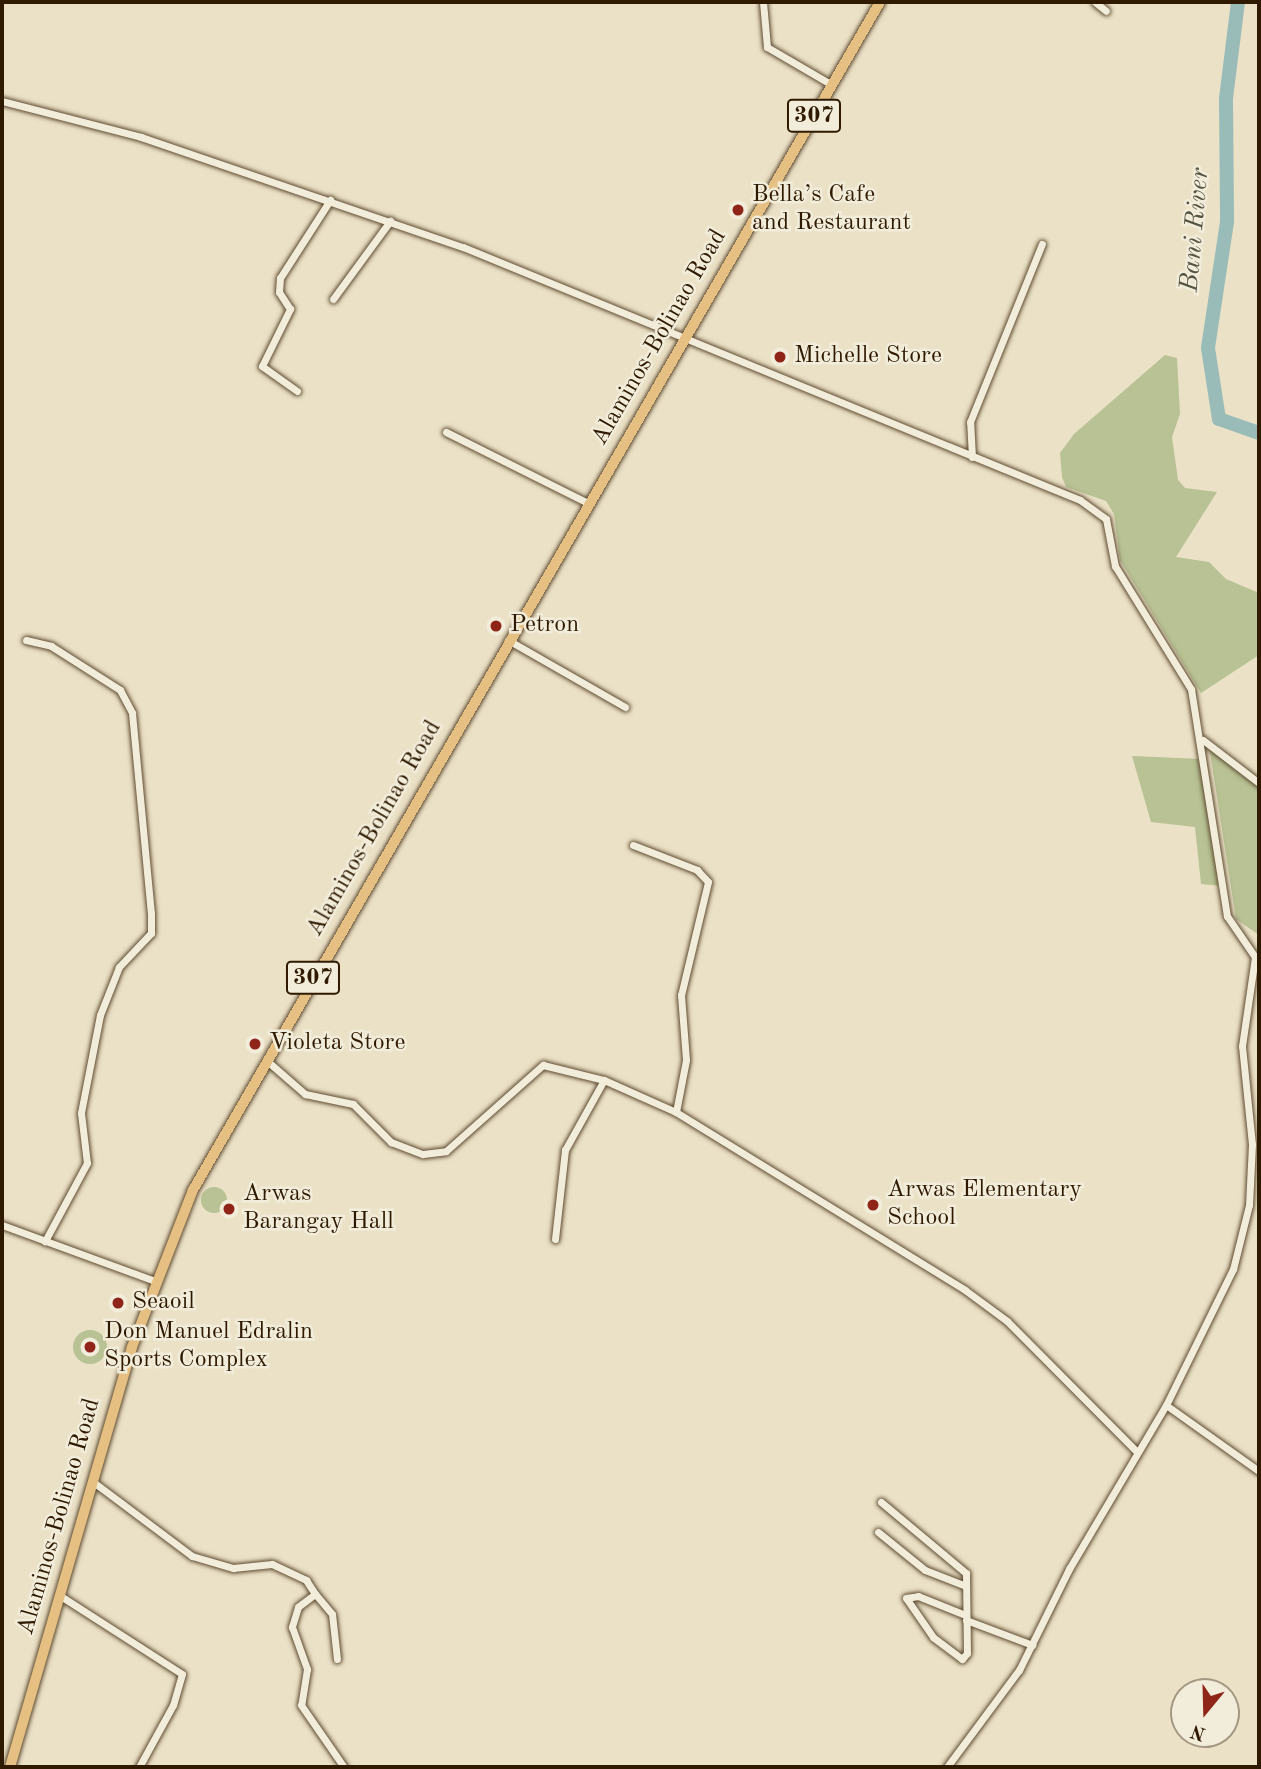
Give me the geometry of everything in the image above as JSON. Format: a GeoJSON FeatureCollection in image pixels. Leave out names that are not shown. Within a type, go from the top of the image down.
{"type":"FeatureCollection","features":[{"type":"Feature","properties":{"kind":"main road","name":"Alaminos-Bolinao Road"},"geometry":{"type":"LineString","coordinates":[[10,1767],[92,1480],[155,1281],[193,1191],[508,640],[880,2]]}},
{"type":"Feature","properties":{"kind":"street"},"geometry":{"type":"LineString","coordinates":[[763,2],[767,47],[832,86]]}},
{"type":"Feature","properties":{"kind":"street"},"geometry":{"type":"LineString","coordinates":[[1095,2],[1106,11]]}},
{"type":"Feature","properties":{"kind":"street"},"geometry":{"type":"LineString","coordinates":[[2,101],[141,137],[390,222],[1101,511],[1115,566],[1191,689],[1203,740],[1227,916],[1255,957],[1242,1046],[1252,1176],[1233,1269],[1166,1405],[1137,1452],[1032,1645],[947,1767]]}},
{"type":"Feature","properties":{"kind":"street"},"geometry":{"type":"LineString","coordinates":[[297,391],[262,366],[290,309],[279,292],[280,278],[330,200]]}},
{"type":"Feature","properties":{"kind":"street"},"geometry":{"type":"LineString","coordinates":[[332,299],[390,222]]}},
{"type":"Feature","properties":{"kind":"street"},"geometry":{"type":"LineString","coordinates":[[972,457],[970,422],[1042,244]]}},
{"type":"Feature","properties":{"kind":"street"},"geometry":{"type":"LineString","coordinates":[[446,432],[588,503]]}},
{"type":"Feature","properties":{"kind":"street"},"geometry":{"type":"LineString","coordinates":[[26,640],[51,646],[125,698],[138,733],[138,813],[151,913],[151,933],[119,967],[100,1015],[81,1113],[87,1163],[45,1241]]}},
{"type":"Feature","properties":{"kind":"street"},"geometry":{"type":"LineString","coordinates":[[508,640],[625,707]]}},
{"type":"Feature","properties":{"kind":"street"},"geometry":{"type":"LineString","coordinates":[[1203,740],[1259,783]]}},
{"type":"Feature","properties":{"kind":"street"},"geometry":{"type":"LineString","coordinates":[[633,845],[697,870],[708,882],[681,995],[686,1060],[676,1112]]}},
{"type":"Feature","properties":{"kind":"street"},"geometry":{"type":"LineString","coordinates":[[266,1060],[305,1094],[353,1104],[391,1142],[423,1154],[446,1151],[543,1065],[604,1080],[676,1112],[976,1297],[1137,1452]]}},
{"type":"Feature","properties":{"kind":"street"},"geometry":{"type":"LineString","coordinates":[[555,1239],[565,1150],[604,1080]]}},
{"type":"Feature","properties":{"kind":"street"},"geometry":{"type":"LineString","coordinates":[[2,1226],[155,1281]]}},
{"type":"Feature","properties":{"kind":"street"},"geometry":{"type":"LineString","coordinates":[[1166,1405],[1259,1471]]}},
{"type":"Feature","properties":{"kind":"street"},"geometry":{"type":"LineString","coordinates":[[92,1480],[192,1556],[233,1568],[272,1564],[306,1580],[332,1614],[337,1659]]}},
{"type":"Feature","properties":{"kind":"street"},"geometry":{"type":"LineString","coordinates":[[881,1502],[961,1567],[966,1586],[965,1618],[962,1659],[933,1637],[906,1598],[911,1593],[965,1618],[1032,1645]]}},
{"type":"Feature","properties":{"kind":"street"},"geometry":{"type":"LineString","coordinates":[[878,1532],[925,1570],[966,1586]]}},
{"type":"Feature","properties":{"kind":"street"},"geometry":{"type":"LineString","coordinates":[[315,1594],[298,1607],[292,1627],[307,1669],[301,1705],[344,1767]]}},
{"type":"Feature","properties":{"kind":"street"},"geometry":{"type":"LineString","coordinates":[[59,1595],[182,1674],[173,1705],[139,1767]]}},
{"type":"Feature","properties":{"kind":"green space"},"geometry":{"type":"Polygon","coordinates":[[[1165,355],[1177,358],[1180,414],[1172,437],[1178,480],[1185,488],[1217,492],[1176,557],[1209,562],[1226,579],[1259,593],[1259,655],[1201,693],[1120,560],[1114,514],[1106,501],[1066,487],[1062,477],[1060,453],[1074,434],[1165,355]]]}},
{"type":"Feature","properties":{"kind":"green space"},"geometry":{"type":"Polygon","coordinates":[[[1209,746],[1259,780],[1259,935],[1236,919],[1209,746]]]}},
{"type":"Feature","properties":{"kind":"green space"},"geometry":{"type":"Polygon","coordinates":[[[1132,756],[1203,759],[1223,886],[1201,884],[1195,827],[1151,822],[1132,756]]]}},
{"type":"Feature","properties":{"kind":"green space"},"geometry":{"type":"Polygon","coordinates":[[[214,1187],[223,1191],[227,1200],[223,1209],[214,1213],[205,1209],[201,1200],[205,1191],[214,1187]]]}},
{"type":"Feature","properties":{"kind":"green space","name":"Don Manuel Edralin Sports Complex"},"geometry":{"type":"Polygon","coordinates":[[[90,1330],[102,1335],[107,1347],[102,1359],[90,1364],[78,1359],[73,1347],[78,1335],[90,1330]]]}},
{"type":"Feature","properties":{"kind":"waterway","name":"Bani River"},"geometry":{"type":"LineString","coordinates":[[1238,2],[1226,99],[1227,222],[1208,348],[1219,419],[1259,433]]}},
{"type":"Feature","properties":{"kind":"place","name":"Bella’s Cafe and Restaurant"},"geometry":{"type":"Point","coordinates":[738,210]}},
{"type":"Feature","properties":{"kind":"place","name":"Michelle Store"},"geometry":{"type":"Point","coordinates":[780,357]}},
{"type":"Feature","properties":{"kind":"place","name":"Petron"},"geometry":{"type":"Point","coordinates":[496,626]}},
{"type":"Feature","properties":{"kind":"place","name":"Violeta Store"},"geometry":{"type":"Point","coordinates":[255,1044]}},
{"type":"Feature","properties":{"kind":"place","name":"Arwas Elementary School"},"geometry":{"type":"Point","coordinates":[873,1205]}},
{"type":"Feature","properties":{"kind":"place","name":"Arwas Barangay Hall"},"geometry":{"type":"Point","coordinates":[229,1209]}},
{"type":"Feature","properties":{"kind":"place","name":"Seaoil"},"geometry":{"type":"Point","coordinates":[118,1303]}},
{"type":"Feature","properties":{"kind":"place","name":"Don Manuel Edralin Sports Complex"},"geometry":{"type":"Point","coordinates":[90,1347]}}]}
